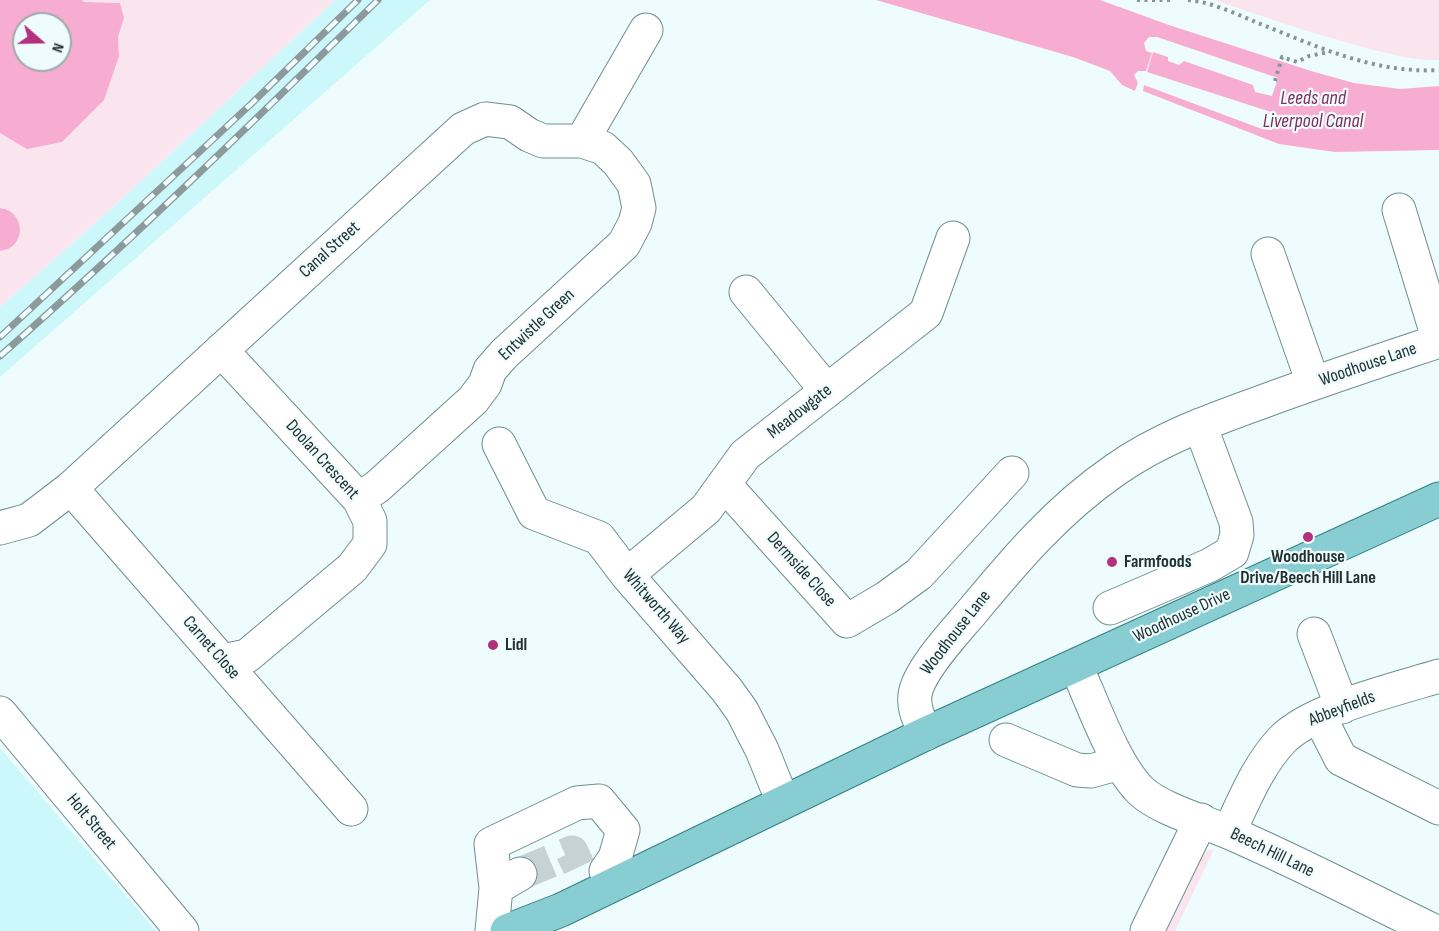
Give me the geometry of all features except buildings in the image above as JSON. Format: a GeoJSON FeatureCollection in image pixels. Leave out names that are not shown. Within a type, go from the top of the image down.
{"type":"FeatureCollection","features":[{"type":"Feature","properties":{"kind":"main road","name":"Woodhouse Drive"},"geometry":{"type":"LineString","coordinates":[[926,734],[1439,499]]}},
{"type":"Feature","properties":{"kind":"main road"},"geometry":{"type":"LineString","coordinates":[[507,931],[565,921],[599,875],[783,802],[926,734]]}},
{"type":"Feature","properties":{"kind":"street"},"geometry":{"type":"LineString","coordinates":[[582,141],[646,30]]}},
{"type":"Feature","properties":{"kind":"street","name":"Canal Street"},"geometry":{"type":"LineString","coordinates":[[0,528],[29,520],[71,488],[463,129],[485,119],[510,122],[543,141],[582,141]]}},
{"type":"Feature","properties":{"kind":"street","name":"Entwistle Green"},"geometry":{"type":"LineString","coordinates":[[359,499],[377,487],[473,400],[490,370],[504,354],[624,244],[635,224],[639,208],[634,184],[618,162],[603,148],[582,141]]}},
{"type":"Feature","properties":{"kind":"street"},"geometry":{"type":"LineString","coordinates":[[1399,210],[1439,341]]}},
{"type":"Feature","properties":{"kind":"street","name":"Meadowgate"},"geometry":{"type":"LineString","coordinates":[[627,574],[706,509],[745,455],[926,313],[953,238]]}},
{"type":"Feature","properties":{"kind":"street"},"geometry":{"type":"LineString","coordinates":[[1268,254],[1313,383]]}},
{"type":"Feature","properties":{"kind":"street"},"geometry":{"type":"LineString","coordinates":[[746,292],[827,391]]}},
{"type":"Feature","properties":{"kind":"street","name":"Woodhouse Lane"},"geometry":{"type":"LineString","coordinates":[[926,734],[916,710],[915,695],[919,680],[948,639],[1014,561],[1046,526],[1078,498],[1116,469],[1157,444],[1200,425],[1313,383],[1439,341]]}},
{"type":"Feature","properties":{"kind":"street","name":"Doolan Crescent"},"geometry":{"type":"LineString","coordinates":[[221,350],[359,499],[370,521],[370,544],[352,568],[247,656],[223,661]]}},
{"type":"Feature","properties":{"kind":"street"},"geometry":{"type":"LineString","coordinates":[[1110,608],[1210,565],[1232,552],[1236,536],[1236,522],[1200,425]]}},
{"type":"Feature","properties":{"kind":"street","name":"Whitworth Way"},"geometry":{"type":"LineString","coordinates":[[498,444],[534,513],[599,538],[727,690],[742,711],[762,750],[783,802]]}},
{"type":"Feature","properties":{"kind":"street","name":"Dermside Close"},"geometry":{"type":"LineString","coordinates":[[724,484],[848,621],[919,574],[1012,473]]}},
{"type":"Feature","properties":{"kind":"street","name":"Carnet Close"},"geometry":{"type":"LineString","coordinates":[[71,488],[351,809]]}},
{"type":"Feature","properties":{"kind":"street"},"geometry":{"type":"LineString","coordinates":[[1314,634],[1341,759],[1439,808]]}},
{"type":"Feature","properties":{"kind":"street","name":"Beech Hill Lane"},"geometry":{"type":"LineString","coordinates":[[1076,666],[1120,763],[1142,793],[1156,802],[1215,826],[1428,928]]}},
{"type":"Feature","properties":{"kind":"street","name":"Abbeyfields"},"geometry":{"type":"LineString","coordinates":[[1147,931],[1215,826],[1283,738],[1300,725],[1331,711],[1439,676]]}},
{"type":"Feature","properties":{"kind":"street","name":"Holt Street"},"geometry":{"type":"LineString","coordinates":[[0,713],[182,931]]}},
{"type":"Feature","properties":{"kind":"street"},"geometry":{"type":"LineString","coordinates":[[1006,740],[1077,770],[1091,771],[1120,763]]}},
{"type":"Feature","properties":{"kind":"street"},"geometry":{"type":"LineString","coordinates":[[492,931],[508,881],[491,844],[577,803],[599,801],[623,830],[615,858],[599,875]]}},
{"type":"Feature","properties":{"kind":"path"},"geometry":{"type":"LineString","coordinates":[[1137,0],[1170,0]]}},
{"type":"Feature","properties":{"kind":"path"},"geometry":{"type":"LineString","coordinates":[[1188,0],[1200,1],[1224,9],[1358,61],[1390,67],[1439,70]]}},
{"type":"Feature","properties":{"kind":"path"},"geometry":{"type":"LineString","coordinates":[[1275,81],[1282,57],[1297,62],[1309,56],[1330,52]]}},
{"type":"Feature","properties":{"kind":"shaded area"},"geometry":{"type":"Polygon","coordinates":[[[82,0],[335,0],[113,207],[0,307],[0,251],[6,250],[3,208],[0,208],[0,133],[3,134],[119,56],[118,37],[124,18],[120,3],[84,2],[82,0]]]}},
{"type":"Feature","properties":{"kind":"shaded area"},"geometry":{"type":"Polygon","coordinates":[[[335,0],[430,0],[0,377],[0,307],[113,207],[335,0]]]}},
{"type":"Feature","properties":{"kind":"shaded area"},"geometry":{"type":"Polygon","coordinates":[[[1214,0],[1439,0],[1439,60],[1411,58],[1366,48],[1214,0]]]}},
{"type":"Feature","properties":{"kind":"shaded area"},"geometry":{"type":"Polygon","coordinates":[[[0,748],[156,931],[0,931],[0,748]]]}},
{"type":"Feature","properties":{"kind":"shaded area"},"geometry":{"type":"Polygon","coordinates":[[[1214,849],[1175,931],[1162,931],[1197,854],[1214,849]]]}},
{"type":"Feature","properties":{"kind":"water"},"geometry":{"type":"Polygon","coordinates":[[[0,0],[82,0],[84,2],[120,3],[124,18],[118,37],[119,56],[104,100],[62,142],[27,149],[0,133],[0,0]]]}},
{"type":"Feature","properties":{"kind":"water","name":"Leeds and Liverpool Canal"},"geometry":{"type":"Polygon","coordinates":[[[876,0],[1100,0],[1169,25],[1354,83],[1400,89],[1439,86],[1439,150],[1335,152],[1279,144],[1143,91],[1144,85],[1262,129],[1272,130],[1274,119],[1271,112],[1147,72],[1153,52],[1168,57],[1168,61],[1179,65],[1184,61],[1253,85],[1255,92],[1272,96],[1278,78],[1157,37],[1149,37],[1144,43],[1146,51],[1152,53],[1146,71],[1138,71],[1134,75],[1138,83],[1135,91],[1122,85],[1110,71],[1073,57],[876,0]]]}},
{"type":"Feature","properties":{"kind":"water"},"geometry":{"type":"Polygon","coordinates":[[[0,208],[15,216],[20,229],[15,243],[0,251],[0,208]]]}},
{"type":"Feature","properties":{"kind":"tunnel"},"geometry":{"type":"LineString","coordinates":[[520,874],[572,852],[579,867]]}},
{"type":"Feature","properties":{"kind":"railway"},"geometry":{"type":"LineString","coordinates":[[0,337],[250,105],[358,0]]}},
{"type":"Feature","properties":{"kind":"railway"},"geometry":{"type":"LineString","coordinates":[[0,356],[144,225],[378,0]]}},
{"type":"Feature","properties":{"kind":"place","name":"Woodhouse Drive/Beech Hill Lane"},"geometry":{"type":"Point","coordinates":[1308,537]}},
{"type":"Feature","properties":{"kind":"place","name":"Farmfoods"},"geometry":{"type":"Point","coordinates":[1112,562]}},
{"type":"Feature","properties":{"kind":"place","name":"Lidl"},"geometry":{"type":"Point","coordinates":[493,645]}}]}
